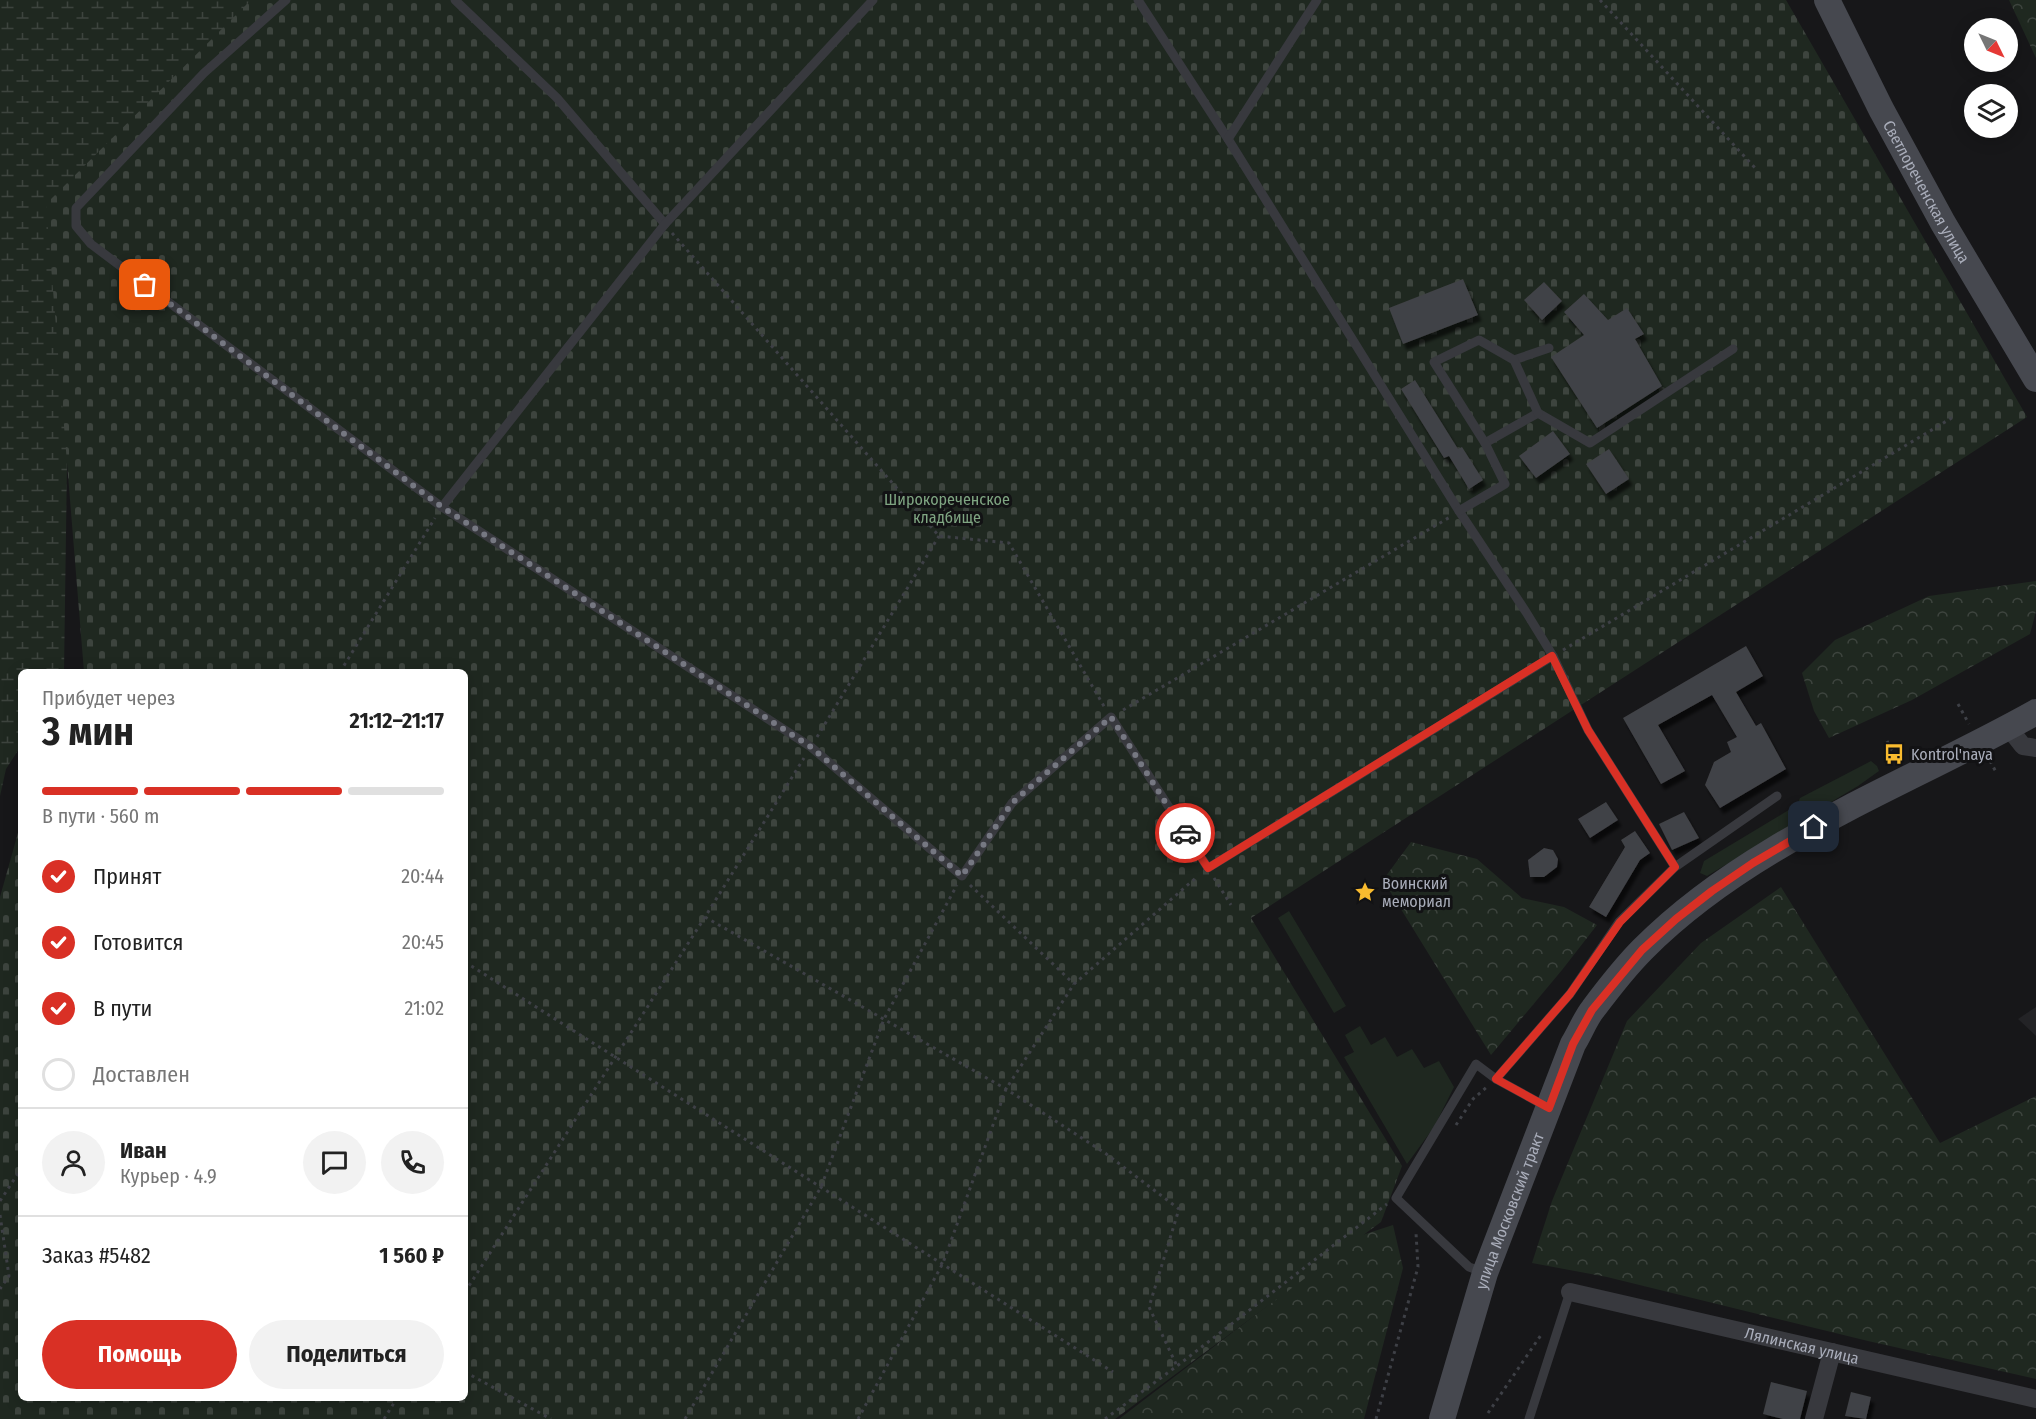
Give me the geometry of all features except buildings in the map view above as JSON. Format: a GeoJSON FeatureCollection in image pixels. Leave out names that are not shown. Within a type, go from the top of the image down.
{"type":"FeatureCollection","features":[{"type":"Feature","properties":{"kind":"main road","name":"Светлореченская улица"},"geometry":{"type":"LineString","coordinates":[[1827,0],[1881,109],[1943,223],[2036,379]]}},
{"type":"Feature","properties":{"kind":"main road","name":"улица Московский тракт"},"geometry":{"type":"LineString","coordinates":[[1442,1419],[1485,1273],[1573,1044],[1592,1010],[1642,950],[1676,919],[1753,863],[1855,803],[2022,740],[2036,712]]}},
{"type":"Feature","properties":{"kind":"street","name":"Лялинская улица"},"geometry":{"type":"LineString","coordinates":[[1570,1292],[2036,1399]]}},
{"type":"Feature","properties":{"kind":"street"},"geometry":{"type":"LineString","coordinates":[[1814,1419],[1832,1352]]}},
{"type":"Feature","properties":{"kind":"lane"},"geometry":{"type":"LineString","coordinates":[[286,0],[204,73],[76,208],[76,225],[91,243],[442,507],[811,747],[962,876],[1012,803],[1111,717],[1208,868],[1552,656]]}},
{"type":"Feature","properties":{"kind":"lane"},"geometry":{"type":"LineString","coordinates":[[454,0],[556,98],[665,224]]}},
{"type":"Feature","properties":{"kind":"lane"},"geometry":{"type":"LineString","coordinates":[[442,507],[665,224],[873,0]]}},
{"type":"Feature","properties":{"kind":"lane"},"geometry":{"type":"LineString","coordinates":[[1138,0],[1228,139],[1459,511],[1526,612],[1552,656],[1588,730],[1675,867]]}},
{"type":"Feature","properties":{"kind":"lane"},"geometry":{"type":"LineString","coordinates":[[1228,139],[1317,0]]}},
{"type":"Feature","properties":{"kind":"lane"},"geometry":{"type":"LineString","coordinates":[[1459,511],[1505,484],[1485,443],[1434,362],[1479,340],[1514,360],[1538,413],[1590,443],[1733,349]]}},
{"type":"Feature","properties":{"kind":"lane"},"geometry":{"type":"LineString","coordinates":[[1514,360],[1549,348]]}},
{"type":"Feature","properties":{"kind":"lane"},"geometry":{"type":"LineString","coordinates":[[1485,443],[1538,413]]}},
{"type":"Feature","properties":{"kind":"lane"},"geometry":{"type":"LineString","coordinates":[[1496,1079],[1570,994],[1620,922],[1675,867],[1777,796]]}},
{"type":"Feature","properties":{"kind":"lane"},"geometry":{"type":"LineString","coordinates":[[1485,1273],[1469,1268],[1396,1197],[1476,1064],[1496,1079],[1549,1108]]}},
{"type":"Feature","properties":{"kind":"lane"},"geometry":{"type":"LineString","coordinates":[[1529,1419],[1570,1292]]}},
{"type":"Feature","properties":{"kind":"path"},"geometry":{"type":"LineString","coordinates":[[1600,0],[1756,169]]}},
{"type":"Feature","properties":{"kind":"path"},"geometry":{"type":"LineString","coordinates":[[665,224],[939,536],[1009,543],[1111,717],[1459,511]]}},
{"type":"Feature","properties":{"kind":"path"},"geometry":{"type":"LineString","coordinates":[[1552,656],[1955,416]]}},
{"type":"Feature","properties":{"kind":"path"},"geometry":{"type":"LineString","coordinates":[[342,669],[442,507]]}},
{"type":"Feature","properties":{"kind":"path"},"geometry":{"type":"LineString","coordinates":[[468,1287],[705,917],[939,536]]}},
{"type":"Feature","properties":{"kind":"path"},"geometry":{"type":"LineString","coordinates":[[1887,741],[1894,754]]}},
{"type":"Feature","properties":{"kind":"path"},"geometry":{"type":"LineString","coordinates":[[858,1419],[943,1263],[1006,1089],[1074,984],[1208,868],[1231,905]]}},
{"type":"Feature","properties":{"kind":"path"},"geometry":{"type":"LineString","coordinates":[[685,1419],[821,1187],[884,1019],[962,876],[1074,984]]}},
{"type":"Feature","properties":{"kind":"path"},"geometry":{"type":"LineString","coordinates":[[705,917],[1006,1089],[1105,1153],[1179,1209],[1149,1307],[1177,1366]]}},
{"type":"Feature","properties":{"kind":"path"},"geometry":{"type":"LineString","coordinates":[[468,964],[1113,1372]]}},
{"type":"Feature","properties":{"kind":"path"},"geometry":{"type":"LineString","coordinates":[[1455,1128],[1473,1099],[1496,1079]]}},
{"type":"Feature","properties":{"kind":"path"},"geometry":{"type":"LineString","coordinates":[[0,1201],[18,1174]]}},
{"type":"Feature","properties":{"kind":"path"},"geometry":{"type":"LineString","coordinates":[[1105,1419],[1396,1197]]}},
{"type":"Feature","properties":{"kind":"path"},"geometry":{"type":"LineString","coordinates":[[1376,1419],[1418,1267],[1414,1214]]}},
{"type":"Feature","properties":{"kind":"path"},"geometry":{"type":"LineString","coordinates":[[0,1215],[9,1276],[0,1289]]}},
{"type":"Feature","properties":{"kind":"path"},"geometry":{"type":"LineString","coordinates":[[1488,1413],[1545,1329]]}},
{"type":"Feature","properties":{"kind":"path"},"geometry":{"type":"LineString","coordinates":[[468,1374],[551,1419]]}},
{"type":"Feature","properties":{"kind":"path"},"geometry":{"type":"LineString","coordinates":[[384,1419],[395,1401]]}},
{"type":"Feature","properties":{"kind":"shaded area"},"geometry":{"type":"Polygon","coordinates":[[[2036,1007],[2036,1036],[2018,1019],[2036,1007]]]}},
{"type":"Feature","properties":{"kind":"green space"},"geometry":{"type":"Polygon","coordinates":[[[0,0],[515,0],[69,325],[64,669],[18,669],[18,751],[6,769],[0,796],[0,0]]]}},
{"type":"Feature","properties":{"kind":"green space","name":"Широкореченское кладбище"},"geometry":{"type":"Polygon","coordinates":[[[251,0],[1786,0],[2027,417],[1251,918],[1402,1166],[1381,1222],[1115,1419],[0,1419],[0,897],[18,833],[18,1401],[468,1401],[468,669],[84,669],[46,204],[251,0]]]}},
{"type":"Feature","properties":{"kind":"green space"},"geometry":{"type":"Polygon","coordinates":[[[2009,0],[2036,0],[2036,58],[2018,18],[2009,0]]]}},
{"type":"Feature","properties":{"kind":"green space"},"geometry":{"type":"Polygon","coordinates":[[[2036,581],[2036,611],[2030,634],[1912,700],[1829,738],[1814,711],[1802,673],[1835,640],[1929,596],[2036,581]]]}},
{"type":"Feature","properties":{"kind":"green space"},"geometry":{"type":"Polygon","coordinates":[[[1871,761],[1879,771],[1858,786],[1707,876],[1700,873],[1704,861],[1797,805],[1800,798],[1871,761]]]}},
{"type":"Feature","properties":{"kind":"green space"},"geometry":{"type":"Polygon","coordinates":[[[1411,842],[1477,859],[1522,898],[1564,907],[1597,925],[1491,1055],[1383,880],[1411,842]]]}},
{"type":"Feature","properties":{"kind":"green space"},"geometry":{"type":"Polygon","coordinates":[[[1781,887],[1940,1143],[2036,1096],[2036,1379],[1868,1341],[1607,1277],[1532,1263],[1552,1201],[1627,1021],[1701,943],[1781,887]]]}},
{"type":"Feature","properties":{"kind":"green space"},"geometry":{"type":"Polygon","coordinates":[[[1289,911],[1346,1006],[1334,1013],[1278,918],[1289,911]]]}},
{"type":"Feature","properties":{"kind":"green space"},"geometry":{"type":"Polygon","coordinates":[[[1360,1026],[1371,1045],[1385,1037],[1397,1057],[1412,1049],[1424,1068],[1439,1061],[1454,1087],[1434,1127],[1407,1164],[1344,1057],[1354,1052],[1345,1035],[1360,1026]]]}},
{"type":"Feature","properties":{"kind":"green space"},"geometry":{"type":"Polygon","coordinates":[[[1393,1225],[1403,1268],[1364,1419],[1119,1419],[1359,1236],[1393,1225]]]}},
{"type":"Feature","properties":{"kind":"way so far"},"geometry":{"type":"LineString","coordinates":[[145,285],[442,507],[811,747],[962,876],[1012,803],[1111,717],[1185,833]]}},
{"type":"Feature","properties":{"kind":"place","name":"Kontrol'naya"},"geometry":{"type":"Point","coordinates":[1894,754]}},
{"type":"Feature","properties":{"kind":"place","name":"Воинский мемориал"},"geometry":{"type":"Point","coordinates":[1365,892]}},
{"type":"Feature","properties":{"kind":"route"},"geometry":{"type":"LineString","coordinates":[[1185,833],[1208,868],[1552,656],[1588,730],[1675,867],[1620,922],[1570,994],[1496,1079],[1549,1108],[1573,1044],[1592,1010],[1642,950],[1712,891],[1753,863],[1814,827]]}}]}
